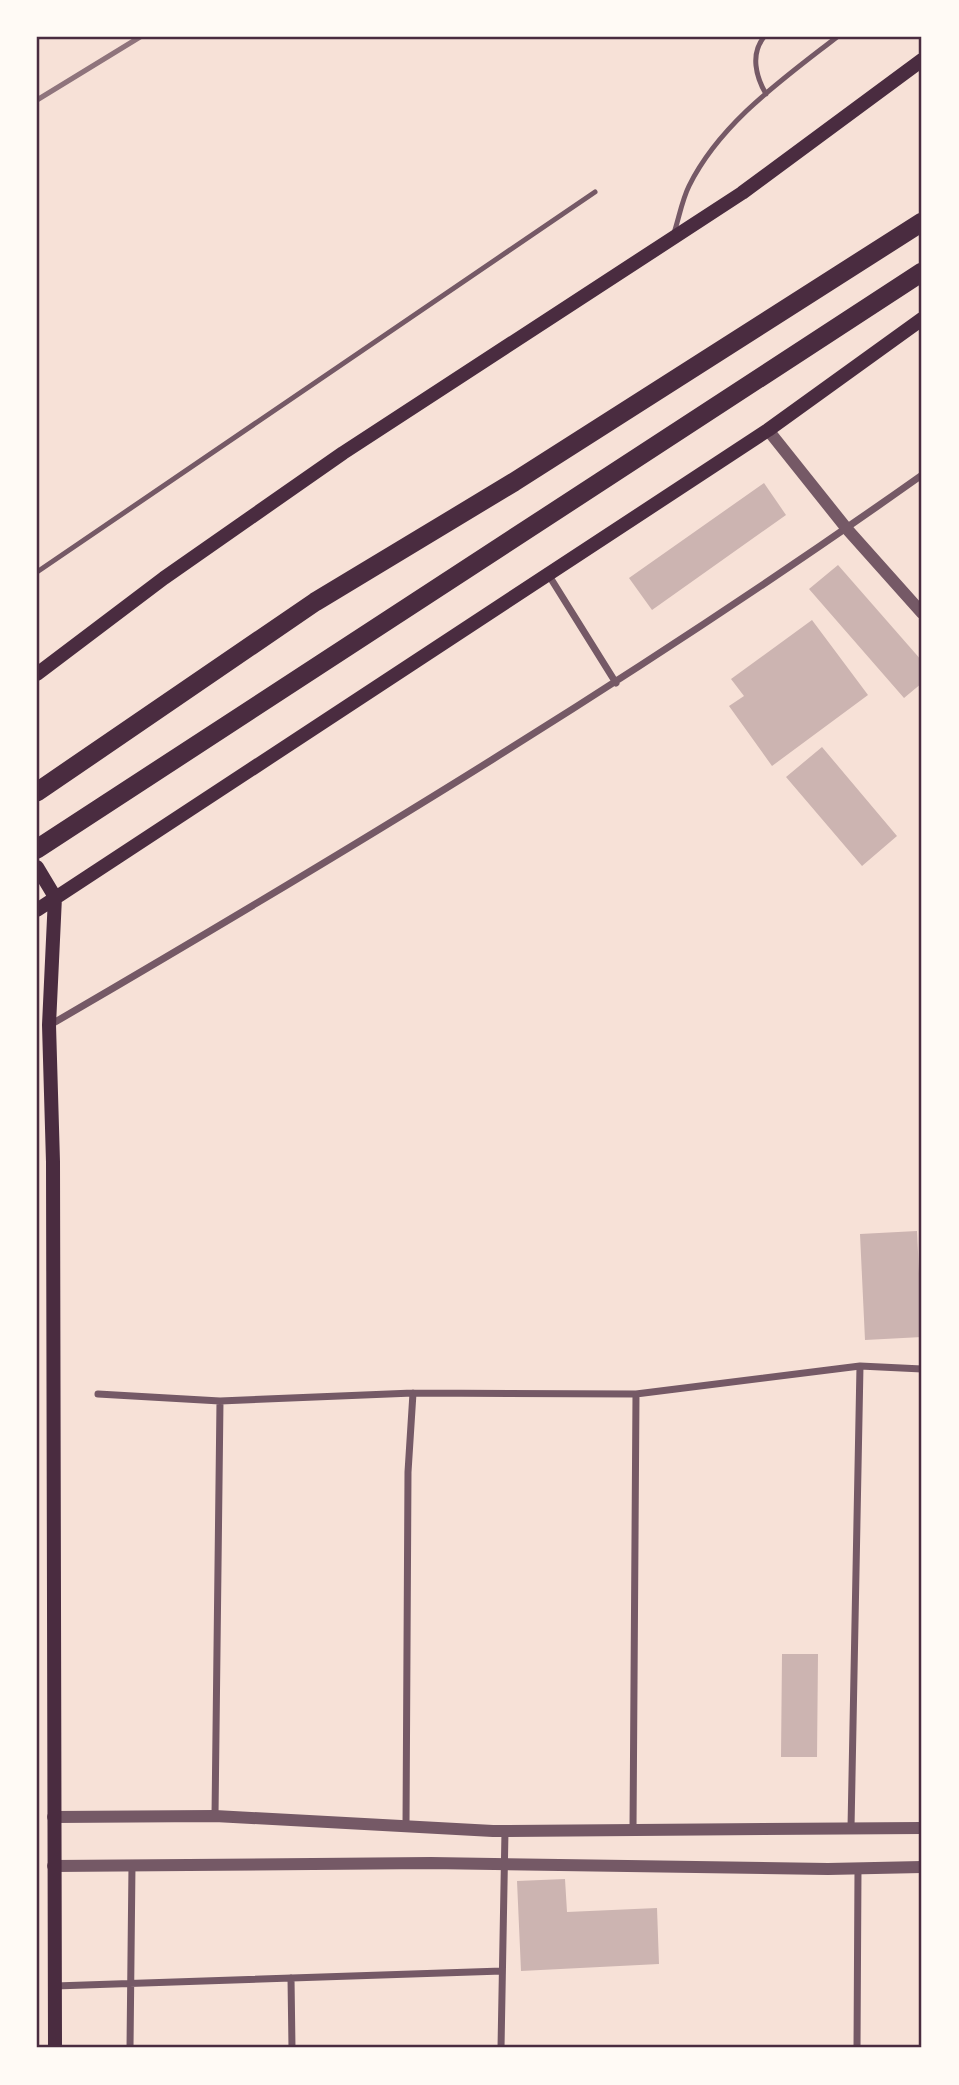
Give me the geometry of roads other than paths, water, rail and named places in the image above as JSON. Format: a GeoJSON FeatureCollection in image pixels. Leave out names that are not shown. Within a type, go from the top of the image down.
{"type":"FeatureCollection","features":[{"type":"Feature","properties":{"kind":"highway"},"geometry":{"type":"LineString","coordinates":[[37,792],[315,602],[514,482],[922,222]]}},
{"type":"Feature","properties":{"kind":"highway"},"geometry":{"type":"LineString","coordinates":[[37,849],[922,272]]}},
{"type":"Feature","properties":{"kind":"main road"},"geometry":{"type":"LineString","coordinates":[[37,674],[164,578],[343,453],[742,193],[922,60]]}},
{"type":"Feature","properties":{"kind":"main road"},"geometry":{"type":"LineString","coordinates":[[37,910],[768,430],[922,319]]}},
{"type":"Feature","properties":{"kind":"main road"},"geometry":{"type":"LineString","coordinates":[[37,867],[55,897],[50,1025],[53,1162],[55,2048]]}},
{"type":"Feature","properties":{"kind":"street"},"geometry":{"type":"LineString","coordinates":[[768,430],[847,529],[922,613]]}},
{"type":"Feature","properties":{"kind":"street"},"geometry":{"type":"LineString","coordinates":[[50,1025],[326,864],[616,682],[847,529],[922,475]]}},
{"type":"Feature","properties":{"kind":"street"},"geometry":{"type":"LineString","coordinates":[[548,573],[616,682]]}},
{"type":"Feature","properties":{"kind":"street"},"geometry":{"type":"LineString","coordinates":[[98,1394],[220,1401],[413,1393],[636,1394],[860,1366],[922,1369]]}},
{"type":"Feature","properties":{"kind":"street"},"geometry":{"type":"LineString","coordinates":[[851,1828],[860,1366]]}},
{"type":"Feature","properties":{"kind":"street"},"geometry":{"type":"LineString","coordinates":[[406,1825],[408,1472],[413,1393]]}},
{"type":"Feature","properties":{"kind":"street"},"geometry":{"type":"LineString","coordinates":[[633,1829],[636,1394]]}},
{"type":"Feature","properties":{"kind":"street"},"geometry":{"type":"LineString","coordinates":[[215,1816],[220,1401]]}},
{"type":"Feature","properties":{"kind":"street"},"geometry":{"type":"LineString","coordinates":[[53,1817],[215,1816],[505,1831],[922,1828]]}},
{"type":"Feature","properties":{"kind":"street"},"geometry":{"type":"LineString","coordinates":[[501,2048],[505,1831]]}},
{"type":"Feature","properties":{"kind":"street"},"geometry":{"type":"LineString","coordinates":[[53,1866],[505,1864],[858,1869],[922,1867]]}},
{"type":"Feature","properties":{"kind":"street"},"geometry":{"type":"LineString","coordinates":[[130,2048],[132,1865]]}},
{"type":"Feature","properties":{"kind":"street"},"geometry":{"type":"LineString","coordinates":[[857,2048],[858,1869]]}},
{"type":"Feature","properties":{"kind":"street"},"geometry":{"type":"LineString","coordinates":[[54,1986],[502,1971]]}},
{"type":"Feature","properties":{"kind":"street"},"geometry":{"type":"LineString","coordinates":[[291,1978],[292,2048]]}},
{"type":"Feature","properties":{"kind":"lane"},"geometry":{"type":"LineString","coordinates":[[764,37],[757,45],[756,77],[766,94]]}},
{"type":"Feature","properties":{"kind":"lane"},"geometry":{"type":"LineString","coordinates":[[673,239],[687,189],[702,162],[727,131],[766,94],[837,37]]}},
{"type":"Feature","properties":{"kind":"lane"},"geometry":{"type":"LineString","coordinates":[[37,572],[595,192]]}},
{"type":"Feature","properties":{"kind":"railway"},"geometry":{"type":"LineString","coordinates":[[37,100],[140,37]]}}]}
